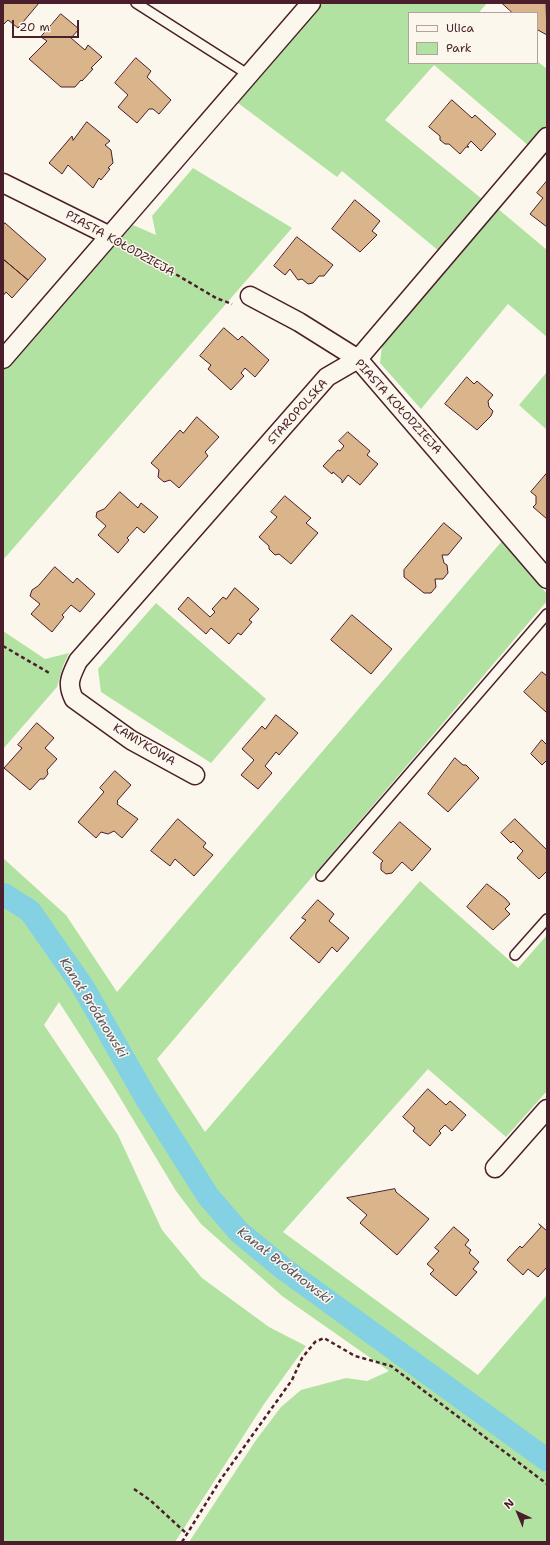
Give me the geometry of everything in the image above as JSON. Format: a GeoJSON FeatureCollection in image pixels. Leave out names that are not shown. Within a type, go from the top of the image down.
{"type":"FeatureCollection","features":[{"type":"Feature","properties":{"kind":"street"},"geometry":{"type":"LineString","coordinates":[[3,359],[311,3]]}},
{"type":"Feature","properties":{"kind":"street","name":"STAROPOLSKA"},"geometry":{"type":"LineString","coordinates":[[71,676],[78,661],[327,377],[358,359],[547,137]]}},
{"type":"Feature","properties":{"kind":"street","name":"PIASTA KOŁODZIEJA"},"geometry":{"type":"LineString","coordinates":[[3,184],[110,236]]}},
{"type":"Feature","properties":{"kind":"street","name":"PIASTA KOŁODZIEJA"},"geometry":{"type":"LineString","coordinates":[[250,296],[299,322],[358,359],[547,579]]}},
{"type":"Feature","properties":{"kind":"street","name":"KAMYKOWA"},"geometry":{"type":"LineString","coordinates":[[71,676],[70,690],[74,699],[131,740],[195,775]]}},
{"type":"Feature","properties":{"kind":"street"},"geometry":{"type":"LineString","coordinates":[[495,1168],[547,1110]]}},
{"type":"Feature","properties":{"kind":"lane"},"geometry":{"type":"LineString","coordinates":[[136,3],[249,75]]}},
{"type":"Feature","properties":{"kind":"lane"},"geometry":{"type":"LineString","coordinates":[[321,876],[547,614]]}},
{"type":"Feature","properties":{"kind":"lane"},"geometry":{"type":"LineString","coordinates":[[515,955],[547,919]]}},
{"type":"Feature","properties":{"kind":"path","name":"PIASTA KOŁODZIEJA"},"geometry":{"type":"LineString","coordinates":[[110,236],[216,298],[233,304],[241,303],[250,296]]}},
{"type":"Feature","properties":{"kind":"path"},"geometry":{"type":"LineString","coordinates":[[3,646],[53,676],[71,676]]}},
{"type":"Feature","properties":{"kind":"path"},"geometry":{"type":"LineString","coordinates":[[182,1542],[221,1479],[292,1380],[302,1358],[308,1349],[315,1342],[324,1338],[355,1356],[391,1366],[547,1484]]}},
{"type":"Feature","properties":{"kind":"path"},"geometry":{"type":"LineString","coordinates":[[134,1489],[150,1500],[187,1534]]}},
{"type":"Feature","properties":{"kind":"green space"},"geometry":{"type":"Polygon","coordinates":[[[323,3],[487,3],[480,12],[408,12],[408,64],[538,64],[538,62],[547,69],[547,124],[529,146],[434,65],[385,120],[482,199],[439,251],[342,171],[337,177],[238,103],[323,3]]]}},
{"type":"Feature","properties":{"kind":"green space"},"geometry":{"type":"Polygon","coordinates":[[[193,168],[292,228],[3,560],[3,371],[133,225],[156,235],[152,216],[193,168]]]}},
{"type":"Feature","properties":{"kind":"green space"},"geometry":{"type":"Polygon","coordinates":[[[497,208],[547,250],[547,337],[508,304],[421,409],[380,363],[382,345],[497,208]]]}},
{"type":"Feature","properties":{"kind":"green space"},"geometry":{"type":"Polygon","coordinates":[[[547,372],[547,430],[519,405],[547,372]]]}},
{"type":"Feature","properties":{"kind":"green space"},"geometry":{"type":"Polygon","coordinates":[[[502,541],[547,594],[547,601],[157,1059],[205,1132],[420,881],[518,968],[547,935],[547,1091],[506,1137],[428,1069],[283,1232],[478,1375],[547,1295],[547,1542],[189,1542],[256,1440],[281,1407],[301,1390],[346,1378],[367,1381],[389,1371],[282,1296],[201,1224],[176,1191],[113,1086],[59,1002],[44,1025],[118,1135],[162,1230],[202,1278],[269,1327],[306,1346],[264,1404],[175,1542],[3,1542],[3,858],[66,915],[117,992],[502,541]]]}},
{"type":"Feature","properties":{"kind":"green space"},"geometry":{"type":"Polygon","coordinates":[[[156,603],[266,699],[211,763],[101,692],[98,669],[156,603]]]}},
{"type":"Feature","properties":{"kind":"green space"},"geometry":{"type":"Polygon","coordinates":[[[3,631],[45,659],[69,653],[63,666],[57,687],[3,749],[3,631]]]}},
{"type":"Feature","properties":{"kind":"building"},"geometry":{"type":"Polygon","coordinates":[[[3,3],[39,3],[18,28],[8,20],[4,24],[3,23],[3,3]]]}},
{"type":"Feature","properties":{"kind":"building"},"geometry":{"type":"Polygon","coordinates":[[[502,3],[546,3],[547,35],[538,30],[538,12],[512,12],[502,3]]]}},
{"type":"Feature","properties":{"kind":"building"},"geometry":{"type":"Polygon","coordinates":[[[61,14],[79,29],[71,38],[85,50],[88,45],[102,57],[91,68],[93,69],[75,87],[61,87],[29,59],[47,41],[41,37],[61,14]]]}},
{"type":"Feature","properties":{"kind":"building"},"geometry":{"type":"Polygon","coordinates":[[[136,58],[151,71],[147,77],[171,100],[159,114],[153,109],[149,109],[137,123],[118,107],[128,95],[115,83],[136,58]]]}},
{"type":"Feature","properties":{"kind":"building"},"geometry":{"type":"Polygon","coordinates":[[[452,100],[472,118],[475,115],[496,134],[481,151],[471,141],[467,146],[469,147],[466,147],[460,154],[449,144],[445,144],[440,140],[440,136],[429,127],[452,100]]]}},
{"type":"Feature","properties":{"kind":"building"},"geometry":{"type":"Polygon","coordinates":[[[87,122],[110,141],[105,145],[111,150],[113,163],[108,168],[110,169],[101,180],[99,178],[93,188],[68,165],[62,174],[49,163],[72,136],[73,140],[87,122]]]}},
{"type":"Feature","properties":{"kind":"building"},"geometry":{"type":"Polygon","coordinates":[[[547,181],[547,227],[530,214],[543,198],[537,193],[547,181]]]}},
{"type":"Feature","properties":{"kind":"building"},"geometry":{"type":"Polygon","coordinates":[[[355,200],[380,221],[372,231],[377,235],[360,252],[332,229],[355,200]]]}},
{"type":"Feature","properties":{"kind":"building"},"geometry":{"type":"Polygon","coordinates":[[[5,223],[46,259],[28,280],[3,259],[3,226],[5,223]]]}},
{"type":"Feature","properties":{"kind":"building"},"geometry":{"type":"Polygon","coordinates":[[[297,237],[333,265],[324,276],[319,276],[313,283],[308,284],[302,279],[298,280],[290,269],[285,275],[274,266],[297,237]]]}},
{"type":"Feature","properties":{"kind":"building"},"geometry":{"type":"Polygon","coordinates":[[[3,259],[28,280],[12,298],[6,292],[3,296],[3,259]]]}},
{"type":"Feature","properties":{"kind":"building"},"geometry":{"type":"Polygon","coordinates":[[[224,328],[238,340],[242,336],[269,360],[255,377],[245,368],[241,373],[244,376],[231,390],[208,369],[211,365],[200,356],[224,328]]]}},
{"type":"Feature","properties":{"kind":"building"},"geometry":{"type":"Polygon","coordinates":[[[467,377],[474,384],[477,381],[493,395],[488,401],[489,407],[493,411],[491,416],[477,430],[445,404],[467,377]]]}},
{"type":"Feature","properties":{"kind":"building"},"geometry":{"type":"Polygon","coordinates":[[[197,417],[219,437],[205,452],[208,456],[179,488],[170,480],[164,482],[158,477],[159,470],[151,463],[180,430],[183,433],[197,417]]]}},
{"type":"Feature","properties":{"kind":"building"},"geometry":{"type":"Polygon","coordinates":[[[348,432],[370,451],[367,455],[378,464],[360,485],[348,475],[342,483],[342,480],[323,466],[338,450],[340,451],[344,446],[339,441],[348,432]]]}},
{"type":"Feature","properties":{"kind":"building"},"geometry":{"type":"Polygon","coordinates":[[[547,473],[547,519],[533,507],[536,504],[536,496],[531,492],[547,473]]]}},
{"type":"Feature","properties":{"kind":"building"},"geometry":{"type":"Polygon","coordinates":[[[120,492],[138,508],[141,503],[158,517],[144,533],[137,527],[127,538],[129,540],[118,553],[98,535],[106,526],[96,517],[97,512],[104,509],[120,492]]]}},
{"type":"Feature","properties":{"kind":"building"},"geometry":{"type":"Polygon","coordinates":[[[285,496],[311,518],[306,523],[318,533],[291,564],[279,554],[275,555],[269,549],[269,546],[259,537],[277,517],[271,512],[285,496]]]}},
{"type":"Feature","properties":{"kind":"building"},"geometry":{"type":"Polygon","coordinates":[[[444,523],[462,538],[448,555],[442,555],[444,563],[447,565],[448,573],[443,579],[435,579],[436,587],[431,593],[424,593],[404,577],[404,570],[444,523]]]}},
{"type":"Feature","properties":{"kind":"building"},"geometry":{"type":"Polygon","coordinates":[[[55,567],[73,583],[77,578],[95,594],[80,612],[71,605],[62,615],[64,617],[52,632],[31,614],[40,604],[30,596],[32,590],[38,586],[55,567]]]}},
{"type":"Feature","properties":{"kind":"building"},"geometry":{"type":"Polygon","coordinates":[[[235,588],[259,609],[249,620],[252,622],[241,635],[238,633],[229,644],[211,628],[206,634],[178,609],[188,597],[210,617],[215,612],[212,609],[223,597],[226,599],[235,588]]]}},
{"type":"Feature","properties":{"kind":"building"},"geometry":{"type":"Polygon","coordinates":[[[352,615],[392,649],[371,674],[331,640],[352,615]]]}},
{"type":"Feature","properties":{"kind":"building"},"geometry":{"type":"Polygon","coordinates":[[[542,672],[547,676],[547,713],[524,692],[542,672]]]}},
{"type":"Feature","properties":{"kind":"building"},"geometry":{"type":"Polygon","coordinates":[[[276,715],[298,733],[279,755],[276,752],[265,766],[272,773],[258,789],[241,775],[254,760],[242,749],[262,726],[265,729],[276,715]]]}},
{"type":"Feature","properties":{"kind":"building"},"geometry":{"type":"Polygon","coordinates":[[[37,723],[54,738],[45,748],[57,759],[47,770],[48,774],[44,779],[40,779],[30,790],[4,768],[22,748],[18,745],[37,723]]]}},
{"type":"Feature","properties":{"kind":"building"},"geometry":{"type":"Polygon","coordinates":[[[542,740],[547,745],[547,760],[542,765],[531,754],[542,740]]]}},
{"type":"Feature","properties":{"kind":"building"},"geometry":{"type":"Polygon","coordinates":[[[455,758],[463,765],[466,765],[479,778],[448,812],[428,794],[455,758]]]}},
{"type":"Feature","properties":{"kind":"building"},"geometry":{"type":"Polygon","coordinates":[[[115,771],[131,785],[117,801],[117,804],[138,819],[122,838],[114,831],[108,834],[101,832],[96,838],[78,822],[104,792],[100,788],[115,771]]]}},
{"type":"Feature","properties":{"kind":"building"},"geometry":{"type":"Polygon","coordinates":[[[178,819],[206,843],[203,847],[213,855],[194,876],[175,859],[170,866],[151,851],[178,819]]]}},
{"type":"Feature","properties":{"kind":"building"},"geometry":{"type":"Polygon","coordinates":[[[515,819],[547,850],[547,871],[539,879],[517,858],[523,851],[513,841],[511,843],[501,833],[515,819]]]}},
{"type":"Feature","properties":{"kind":"building"},"geometry":{"type":"Polygon","coordinates":[[[400,822],[431,849],[412,871],[402,862],[392,873],[386,874],[381,870],[381,863],[383,861],[373,853],[400,822]]]}},
{"type":"Feature","properties":{"kind":"building"},"geometry":{"type":"Polygon","coordinates":[[[487,884],[510,904],[505,909],[510,914],[493,930],[467,907],[487,884]]]}},
{"type":"Feature","properties":{"kind":"building"},"geometry":{"type":"Polygon","coordinates":[[[318,900],[334,914],[329,921],[349,938],[337,952],[332,947],[319,963],[290,938],[306,920],[302,918],[318,900]]]}},
{"type":"Feature","properties":{"kind":"building"},"geometry":{"type":"Polygon","coordinates":[[[428,1089],[446,1105],[450,1101],[466,1115],[452,1131],[445,1125],[439,1131],[441,1133],[430,1146],[413,1131],[415,1128],[403,1117],[428,1089]]]}},
{"type":"Feature","properties":{"kind":"building"},"geometry":{"type":"Polygon","coordinates":[[[395,1189],[396,1192],[429,1219],[397,1255],[360,1223],[367,1215],[347,1198],[395,1189]]]}},
{"type":"Feature","properties":{"kind":"building"},"geometry":{"type":"Polygon","coordinates":[[[539,1224],[547,1231],[547,1267],[538,1277],[528,1269],[523,1275],[507,1260],[520,1246],[522,1248],[541,1227],[539,1224]]]}},
{"type":"Feature","properties":{"kind":"building"},"geometry":{"type":"Polygon","coordinates":[[[454,1227],[469,1240],[465,1245],[471,1250],[469,1253],[479,1262],[473,1269],[477,1272],[456,1296],[430,1274],[434,1270],[427,1264],[439,1251],[435,1248],[454,1227]]]}},
{"type":"Feature","properties":{"kind":"waterway","name":"Kanał Bródnowski"},"geometry":{"type":"LineString","coordinates":[[3,894],[30,911],[83,987],[146,1098],[208,1196],[239,1232],[284,1269],[547,1460]]}}]}
